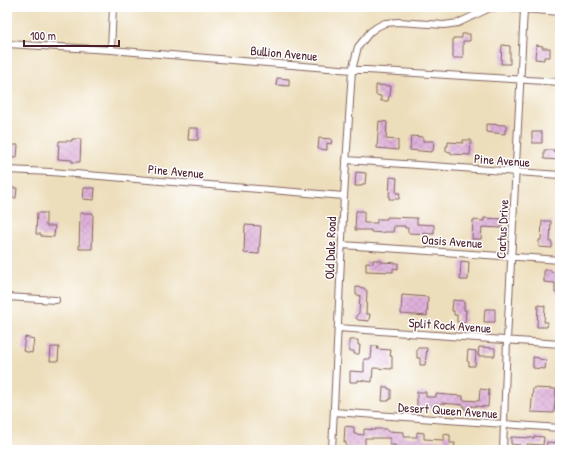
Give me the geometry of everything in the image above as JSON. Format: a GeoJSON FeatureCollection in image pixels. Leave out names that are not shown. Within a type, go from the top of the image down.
{"type":"FeatureCollection","features":[{"type":"Feature","properties":{"kind":"street"},"geometry":{"type":"LineString","coordinates":[[111,50],[113,7]]}},
{"type":"Feature","properties":{"kind":"street","name":"Old Dale Road"},"geometry":{"type":"LineString","coordinates":[[332,450],[346,160],[352,70],[358,47],[370,32],[385,23],[398,22],[444,25],[458,23],[490,8],[500,7],[524,10]]}},
{"type":"Feature","properties":{"kind":"street"},"geometry":{"type":"LineString","coordinates":[[524,10],[560,12]]}},
{"type":"Feature","properties":{"kind":"street","name":"Cactus Drive"},"geometry":{"type":"LineString","coordinates":[[503,450],[507,340],[524,10]]}},
{"type":"Feature","properties":{"kind":"street","name":"Bullion Avenue"},"geometry":{"type":"LineString","coordinates":[[7,44],[111,50],[352,70],[560,82]]}},
{"type":"Feature","properties":{"kind":"street","name":"Pine Avenue"},"geometry":{"type":"LineString","coordinates":[[346,160],[560,175]]}},
{"type":"Feature","properties":{"kind":"street","name":"Pine Avenue"},"geometry":{"type":"LineString","coordinates":[[7,170],[344,196]]}},
{"type":"Feature","properties":{"kind":"street","name":"Oasis Avenue"},"geometry":{"type":"LineString","coordinates":[[342,245],[560,260]]}},
{"type":"Feature","properties":{"kind":"street"},"geometry":{"type":"LineString","coordinates":[[7,297],[56,300]]}},
{"type":"Feature","properties":{"kind":"street","name":"Split Rock Avenue"},"geometry":{"type":"LineString","coordinates":[[338,328],[560,344]]}},
{"type":"Feature","properties":{"kind":"street","name":"Desert Queen Avenue"},"geometry":{"type":"LineString","coordinates":[[334,412],[560,428]]}},
{"type":"Feature","properties":{"kind":"building"},"geometry":{"type":"Polygon","coordinates":[[[462,34],[470,34],[470,41],[463,41],[463,58],[453,58],[453,38],[462,38],[462,34]]]}},
{"type":"Feature","properties":{"kind":"building"},"geometry":{"type":"Polygon","coordinates":[[[502,45],[510,46],[510,64],[501,64],[502,45]]]}},
{"type":"Feature","properties":{"kind":"building"},"geometry":{"type":"Polygon","coordinates":[[[536,45],[543,46],[542,48],[550,48],[550,57],[544,57],[544,60],[535,59],[536,45]]]}},
{"type":"Feature","properties":{"kind":"building"},"geometry":{"type":"Polygon","coordinates":[[[277,78],[289,79],[289,86],[276,85],[277,78]]]}},
{"type":"Feature","properties":{"kind":"building"},"geometry":{"type":"Polygon","coordinates":[[[376,85],[391,86],[388,101],[381,101],[381,96],[376,95],[376,85]]]}},
{"type":"Feature","properties":{"kind":"building"},"geometry":{"type":"Polygon","coordinates":[[[379,121],[387,122],[386,139],[398,140],[398,150],[377,148],[379,121]]]}},
{"type":"Feature","properties":{"kind":"building"},"geometry":{"type":"Polygon","coordinates":[[[486,124],[506,125],[505,134],[486,132],[486,124]]]}},
{"type":"Feature","properties":{"kind":"building"},"geometry":{"type":"Polygon","coordinates":[[[189,128],[198,128],[198,140],[188,140],[189,128]]]}},
{"type":"Feature","properties":{"kind":"building"},"geometry":{"type":"Polygon","coordinates":[[[532,132],[542,132],[542,143],[532,143],[532,132]]]}},
{"type":"Feature","properties":{"kind":"building"},"geometry":{"type":"Polygon","coordinates":[[[411,136],[423,137],[423,141],[434,141],[433,151],[410,150],[411,136]]]}},
{"type":"Feature","properties":{"kind":"building"},"geometry":{"type":"Polygon","coordinates":[[[319,138],[332,139],[331,144],[327,143],[327,150],[318,149],[319,138]]]}},
{"type":"Feature","properties":{"kind":"building"},"geometry":{"type":"Polygon","coordinates":[[[72,139],[81,139],[80,162],[58,159],[59,141],[72,141],[72,139]]]}},
{"type":"Feature","properties":{"kind":"building"},"geometry":{"type":"Polygon","coordinates":[[[463,140],[471,140],[470,155],[451,154],[451,152],[446,151],[448,142],[463,143],[463,140]]]}},
{"type":"Feature","properties":{"kind":"building"},"geometry":{"type":"Polygon","coordinates":[[[7,145],[18,145],[17,158],[7,157],[7,145]]]}},
{"type":"Feature","properties":{"kind":"building"},"geometry":{"type":"Polygon","coordinates":[[[544,150],[554,150],[554,152],[560,152],[560,160],[544,159],[544,150]]]}},
{"type":"Feature","properties":{"kind":"building"},"geometry":{"type":"Polygon","coordinates":[[[356,172],[366,173],[365,184],[362,184],[362,186],[355,186],[356,172]]]}},
{"type":"Feature","properties":{"kind":"building"},"geometry":{"type":"Polygon","coordinates":[[[390,177],[397,178],[396,193],[400,193],[399,199],[389,199],[390,177]]]}},
{"type":"Feature","properties":{"kind":"building"},"geometry":{"type":"Polygon","coordinates":[[[7,188],[17,188],[16,198],[7,198],[7,188]]]}},
{"type":"Feature","properties":{"kind":"building"},"geometry":{"type":"Polygon","coordinates":[[[84,188],[95,188],[94,200],[83,199],[84,188]]]}},
{"type":"Feature","properties":{"kind":"building"},"geometry":{"type":"Polygon","coordinates":[[[356,211],[364,211],[364,223],[377,223],[377,219],[387,219],[387,217],[417,218],[417,224],[434,225],[434,234],[408,233],[408,228],[405,228],[405,226],[394,226],[393,232],[382,233],[371,232],[371,230],[355,230],[356,211]]]}},
{"type":"Feature","properties":{"kind":"building"},"geometry":{"type":"Polygon","coordinates":[[[37,213],[46,213],[46,226],[55,226],[54,237],[36,234],[37,213]]]}},
{"type":"Feature","properties":{"kind":"building"},"geometry":{"type":"Polygon","coordinates":[[[80,213],[93,213],[92,249],[79,249],[80,213]]]}},
{"type":"Feature","properties":{"kind":"building"},"geometry":{"type":"Polygon","coordinates":[[[484,218],[502,219],[502,228],[482,227],[481,239],[472,239],[473,220],[484,221],[484,218]]]}},
{"type":"Feature","properties":{"kind":"building"},"geometry":{"type":"Polygon","coordinates":[[[542,221],[551,221],[550,242],[552,242],[552,248],[539,247],[542,221]]]}},
{"type":"Feature","properties":{"kind":"building"},"geometry":{"type":"Polygon","coordinates":[[[245,225],[261,226],[259,254],[244,253],[245,225]]]}},
{"type":"Feature","properties":{"kind":"building"},"geometry":{"type":"Polygon","coordinates":[[[373,260],[398,263],[398,269],[393,268],[393,272],[366,271],[366,262],[373,263],[373,260]]]}},
{"type":"Feature","properties":{"kind":"building"},"geometry":{"type":"Polygon","coordinates":[[[461,261],[469,262],[468,280],[460,280],[461,261]]]}},
{"type":"Feature","properties":{"kind":"building"},"geometry":{"type":"Polygon","coordinates":[[[544,270],[551,270],[551,272],[560,273],[560,293],[555,293],[555,283],[544,282],[544,270]]]}},
{"type":"Feature","properties":{"kind":"building"},"geometry":{"type":"Polygon","coordinates":[[[356,287],[364,288],[367,291],[366,314],[370,314],[369,321],[358,320],[356,318],[359,313],[360,295],[356,295],[356,287]]]}},
{"type":"Feature","properties":{"kind":"building"},"geometry":{"type":"Polygon","coordinates":[[[402,295],[428,297],[427,316],[401,314],[402,295]]]}},
{"type":"Feature","properties":{"kind":"building"},"geometry":{"type":"Polygon","coordinates":[[[453,300],[464,301],[464,310],[466,310],[465,323],[457,322],[457,315],[454,315],[454,311],[452,311],[453,300]]]}},
{"type":"Feature","properties":{"kind":"building"},"geometry":{"type":"Polygon","coordinates":[[[538,305],[545,306],[544,322],[548,322],[547,327],[537,327],[538,305]]]}},
{"type":"Feature","properties":{"kind":"building"},"geometry":{"type":"Polygon","coordinates":[[[485,309],[495,309],[495,322],[484,322],[485,309]]]}},
{"type":"Feature","properties":{"kind":"building"},"geometry":{"type":"Polygon","coordinates":[[[25,337],[34,339],[32,353],[23,351],[25,337]]]}},
{"type":"Feature","properties":{"kind":"building"},"geometry":{"type":"Polygon","coordinates":[[[349,340],[358,340],[358,345],[360,345],[359,354],[354,354],[354,351],[349,351],[349,340]]]}},
{"type":"Feature","properties":{"kind":"building"},"geometry":{"type":"Polygon","coordinates":[[[372,346],[378,346],[377,349],[391,350],[390,356],[392,356],[392,369],[373,368],[372,382],[358,380],[358,382],[350,382],[350,371],[364,372],[364,359],[371,359],[372,346]]]}},
{"type":"Feature","properties":{"kind":"building"},"geometry":{"type":"Polygon","coordinates":[[[51,347],[59,347],[58,361],[50,361],[51,347]]]}},
{"type":"Feature","properties":{"kind":"building"},"geometry":{"type":"Polygon","coordinates":[[[479,347],[495,348],[495,356],[478,356],[479,347]]]}},
{"type":"Feature","properties":{"kind":"building"},"geometry":{"type":"Polygon","coordinates":[[[417,348],[427,348],[425,365],[420,365],[420,358],[417,358],[417,348]]]}},
{"type":"Feature","properties":{"kind":"building"},"geometry":{"type":"Polygon","coordinates":[[[468,350],[476,351],[475,366],[469,366],[469,362],[467,361],[468,350]]]}},
{"type":"Feature","properties":{"kind":"building"},"geometry":{"type":"Polygon","coordinates":[[[533,357],[546,360],[545,369],[533,368],[533,357]]]}},
{"type":"Feature","properties":{"kind":"building"},"geometry":{"type":"Polygon","coordinates":[[[383,387],[388,387],[388,389],[391,389],[391,399],[389,399],[389,401],[382,401],[383,387]]]}},
{"type":"Feature","properties":{"kind":"building"},"geometry":{"type":"Polygon","coordinates":[[[533,388],[556,389],[554,413],[531,412],[533,388]]]}},
{"type":"Feature","properties":{"kind":"building"},"geometry":{"type":"Polygon","coordinates":[[[480,389],[489,390],[488,407],[471,406],[470,409],[464,409],[464,405],[441,403],[433,404],[433,407],[417,408],[417,392],[426,392],[426,397],[436,397],[436,394],[463,396],[463,400],[479,401],[480,389]]]}},
{"type":"Feature","properties":{"kind":"building"},"geometry":{"type":"Polygon","coordinates":[[[345,426],[354,427],[354,434],[364,435],[364,429],[387,429],[387,431],[404,432],[404,437],[417,437],[417,432],[424,433],[424,439],[444,440],[444,434],[450,435],[450,443],[455,443],[454,449],[440,448],[440,450],[427,450],[427,448],[416,447],[416,450],[408,450],[408,448],[390,445],[390,438],[365,438],[365,447],[346,447],[346,442],[344,442],[345,426]]]}},
{"type":"Feature","properties":{"kind":"building"},"geometry":{"type":"Polygon","coordinates":[[[534,436],[544,437],[543,445],[527,444],[526,450],[520,450],[520,445],[511,444],[511,437],[534,438],[534,436]]]}},
{"type":"Feature","properties":{"kind":"building"},"geometry":{"type":"Polygon","coordinates":[[[547,442],[559,443],[558,450],[546,450],[547,442]]]}}]}
